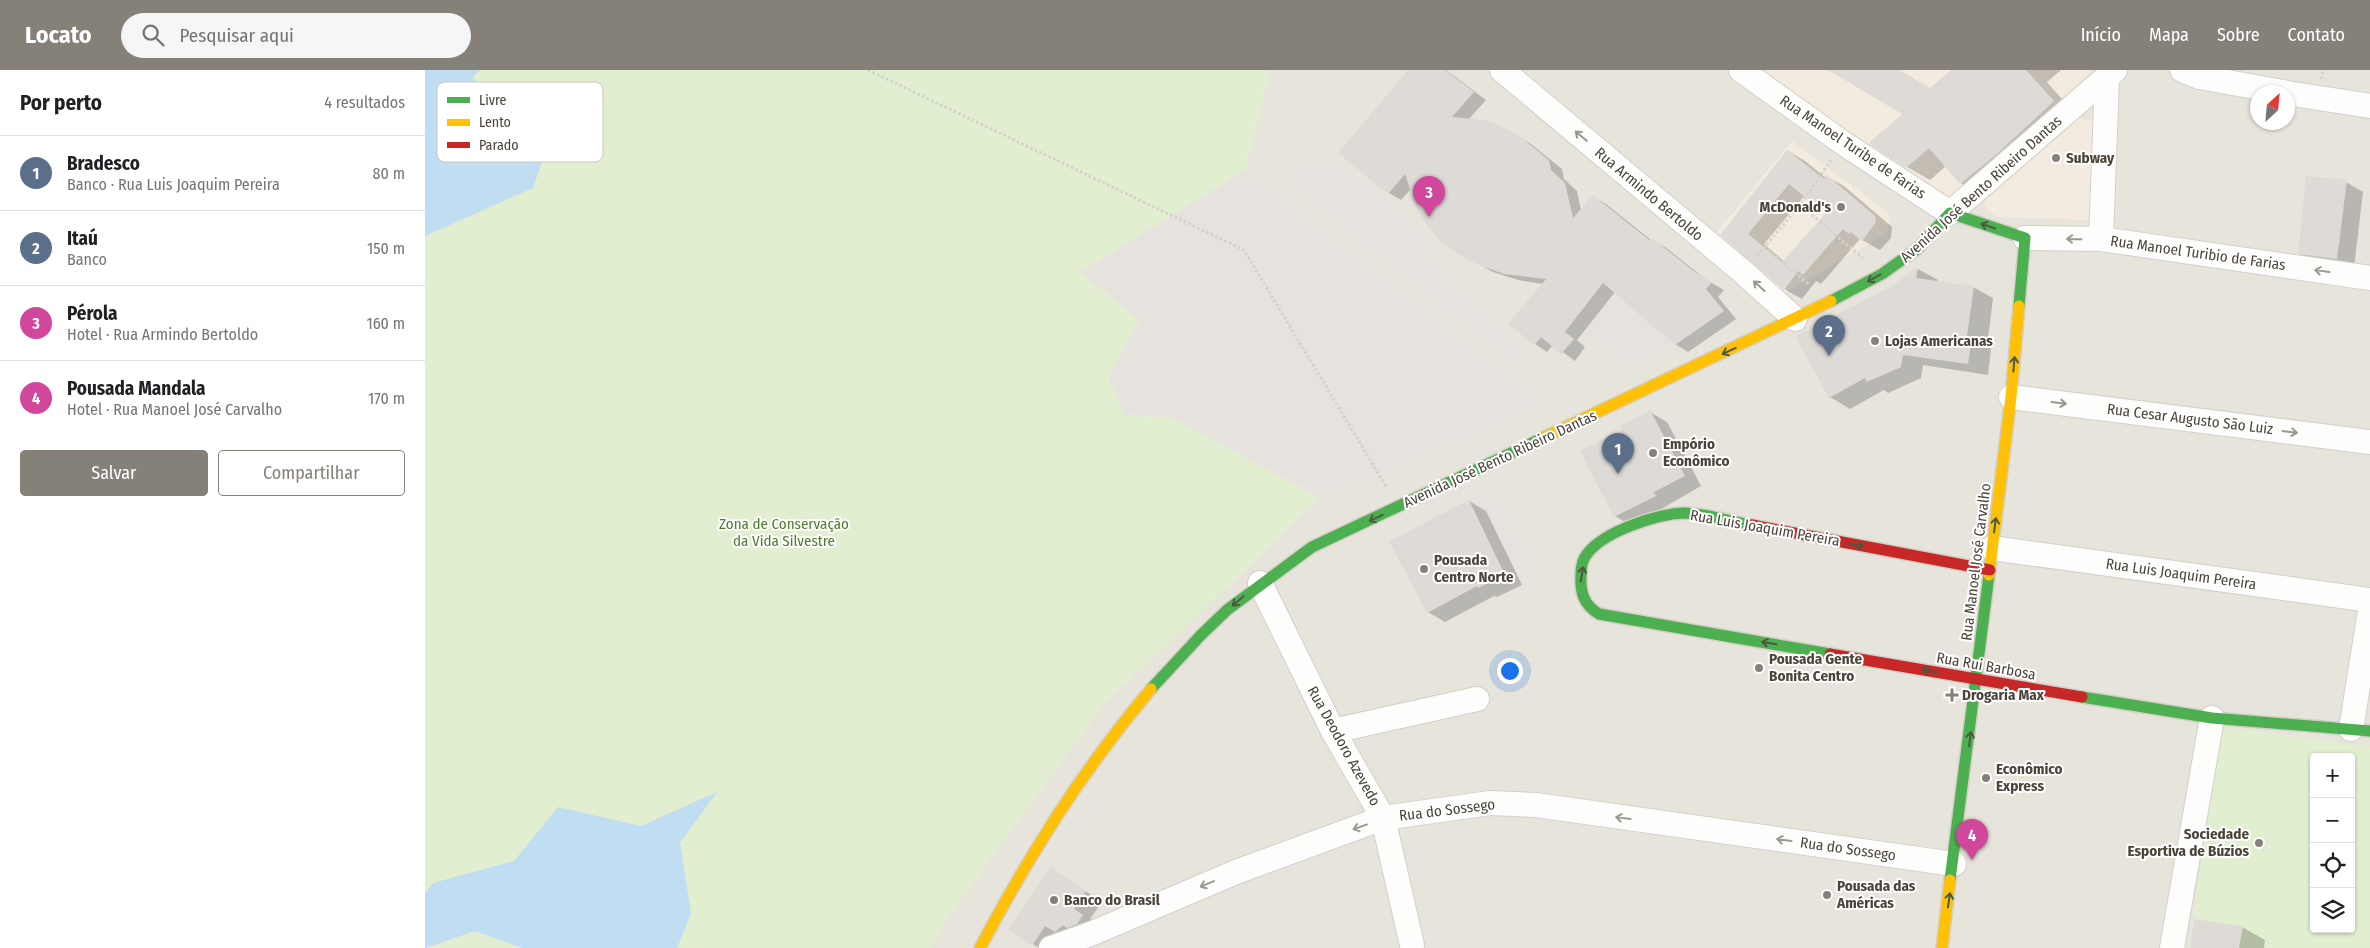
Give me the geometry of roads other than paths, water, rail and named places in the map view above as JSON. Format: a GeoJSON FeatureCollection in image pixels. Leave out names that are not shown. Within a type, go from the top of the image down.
{"type":"FeatureCollection","features":[{"type":"Feature","properties":{"kind":"street","name":"Rua Manoel Turibe de Farias"},"geometry":{"type":"LineString","coordinates":[[1741,70],[1843,143],[1950,213],[2025,238]]}},
{"type":"Feature","properties":{"kind":"street"},"geometry":{"type":"LineString","coordinates":[[2182,70],[2199,77],[2250,86]]}},
{"type":"Feature","properties":{"kind":"street","name":"Rua Armindo Bertoldo"},"geometry":{"type":"LineString","coordinates":[[1516,74],[1795,319]]}},
{"type":"Feature","properties":{"kind":"street"},"geometry":{"type":"LineString","coordinates":[[2101,239],[2111,74]]}},
{"type":"Feature","properties":{"kind":"street","name":"Avenida José Bento Ribeiro Dantas"},"geometry":{"type":"LineString","coordinates":[[980,948],[1038,843],[1119,729],[1181,657],[1226,611],[1260,583],[1312,548],[1795,319],[1882,274],[1917,249],[1950,213],[2111,74]]}},
{"type":"Feature","properties":{"kind":"street"},"geometry":{"type":"LineString","coordinates":[[2295,94],[2370,106]]}},
{"type":"Feature","properties":{"kind":"street","name":"Rua Manoel Turibio de Farias"},"geometry":{"type":"LineString","coordinates":[[2025,238],[2101,239],[2370,278]]}},
{"type":"Feature","properties":{"kind":"street","name":"Rua Manoel José Carvalho"},"geometry":{"type":"LineString","coordinates":[[1942,948],[2011,397],[2025,238]]}},
{"type":"Feature","properties":{"kind":"street","name":"Rua Cesar Augusto São Luiz"},"geometry":{"type":"LineString","coordinates":[[2011,397],[2370,442]]}},
{"type":"Feature","properties":{"kind":"street","name":"Rua Luis Joaquim Pereira"},"geometry":{"type":"LineString","coordinates":[[1599,614],[1588,608],[1582,600],[1580,580],[1585,556],[1597,545],[1635,525],[1659,516],[1686,513],[1991,559],[2370,600]]}},
{"type":"Feature","properties":{"kind":"street","name":"Rua Deodoro Azevedo"},"geometry":{"type":"LineString","coordinates":[[1260,583],[1333,731],[1383,818],[1412,945]]}},
{"type":"Feature","properties":{"kind":"street"},"geometry":{"type":"LineString","coordinates":[[2361,730],[2370,611]]}},
{"type":"Feature","properties":{"kind":"street","name":"Rua Rui Barbosa"},"geometry":{"type":"LineString","coordinates":[[1599,614],[1977,680],[2212,718],[2361,730]]}},
{"type":"Feature","properties":{"kind":"street"},"geometry":{"type":"LineString","coordinates":[[1333,731],[1477,699]]}},
{"type":"Feature","properties":{"kind":"street"},"geometry":{"type":"LineString","coordinates":[[2172,948],[2212,718]]}},
{"type":"Feature","properties":{"kind":"street","name":"Rua do Sossego"},"geometry":{"type":"LineString","coordinates":[[1051,948],[1093,933],[1236,872],[1383,818],[1490,803],[1536,805],[1954,864]]}},
{"type":"Feature","properties":{"kind":"water"},"geometry":{"type":"Polygon","coordinates":[[[425,70],[480,70],[473,77],[475,82],[437,82],[437,162],[542,162],[533,188],[425,236],[425,70]]]}},
{"type":"Feature","properties":{"kind":"water"},"geometry":{"type":"Polygon","coordinates":[[[717,792],[680,843],[691,914],[677,948],[522,948],[475,931],[425,948],[425,893],[433,883],[514,861],[558,807],[641,826],[717,792]]]}},
{"type":"Feature","properties":{"kind":"place","name":"Subway"},"geometry":{"type":"Point","coordinates":[2056,158]}},
{"type":"Feature","properties":{"kind":"place","name":"McDonald's"},"geometry":{"type":"Point","coordinates":[1841,207]}},
{"type":"Feature","properties":{"kind":"place","name":"Pérola"},"geometry":{"type":"Point","coordinates":[1429,217]}},
{"type":"Feature","properties":{"kind":"place","name":"Lojas Americanas"},"geometry":{"type":"Point","coordinates":[1875,341]}},
{"type":"Feature","properties":{"kind":"place","name":"Itaú"},"geometry":{"type":"Point","coordinates":[1829,356]}},
{"type":"Feature","properties":{"kind":"place","name":"Empório Econômico"},"geometry":{"type":"Point","coordinates":[1653,453]}},
{"type":"Feature","properties":{"kind":"place","name":"Bradesco"},"geometry":{"type":"Point","coordinates":[1618,474]}},
{"type":"Feature","properties":{"kind":"place","name":"Pousada Centro Norte"},"geometry":{"type":"Point","coordinates":[1424,569]}},
{"type":"Feature","properties":{"kind":"place","name":"Pousada Gente Bonita Centro"},"geometry":{"type":"Point","coordinates":[1759,668]}},
{"type":"Feature","properties":{"kind":"place","name":"Drogaria Max"},"geometry":{"type":"Point","coordinates":[1952,695]}},
{"type":"Feature","properties":{"kind":"place","name":"Econômico Express"},"geometry":{"type":"Point","coordinates":[1986,778]}},
{"type":"Feature","properties":{"kind":"place","name":"Sociedade Esportiva de Búzios"},"geometry":{"type":"Point","coordinates":[2259,843]}},
{"type":"Feature","properties":{"kind":"place","name":"Pousada Mandala"},"geometry":{"type":"Point","coordinates":[1972,860]}},
{"type":"Feature","properties":{"kind":"place","name":"Pousada das Américas"},"geometry":{"type":"Point","coordinates":[1827,895]}},
{"type":"Feature","properties":{"kind":"place","name":"Banco do Brasil"},"geometry":{"type":"Point","coordinates":[1054,900]}},
{"type":"Feature","properties":{"kind":"park label","name":"Zona de Conservação da Vida Silvestre"},"geometry":{"type":"Point","coordinates":[784,532]}}]}
